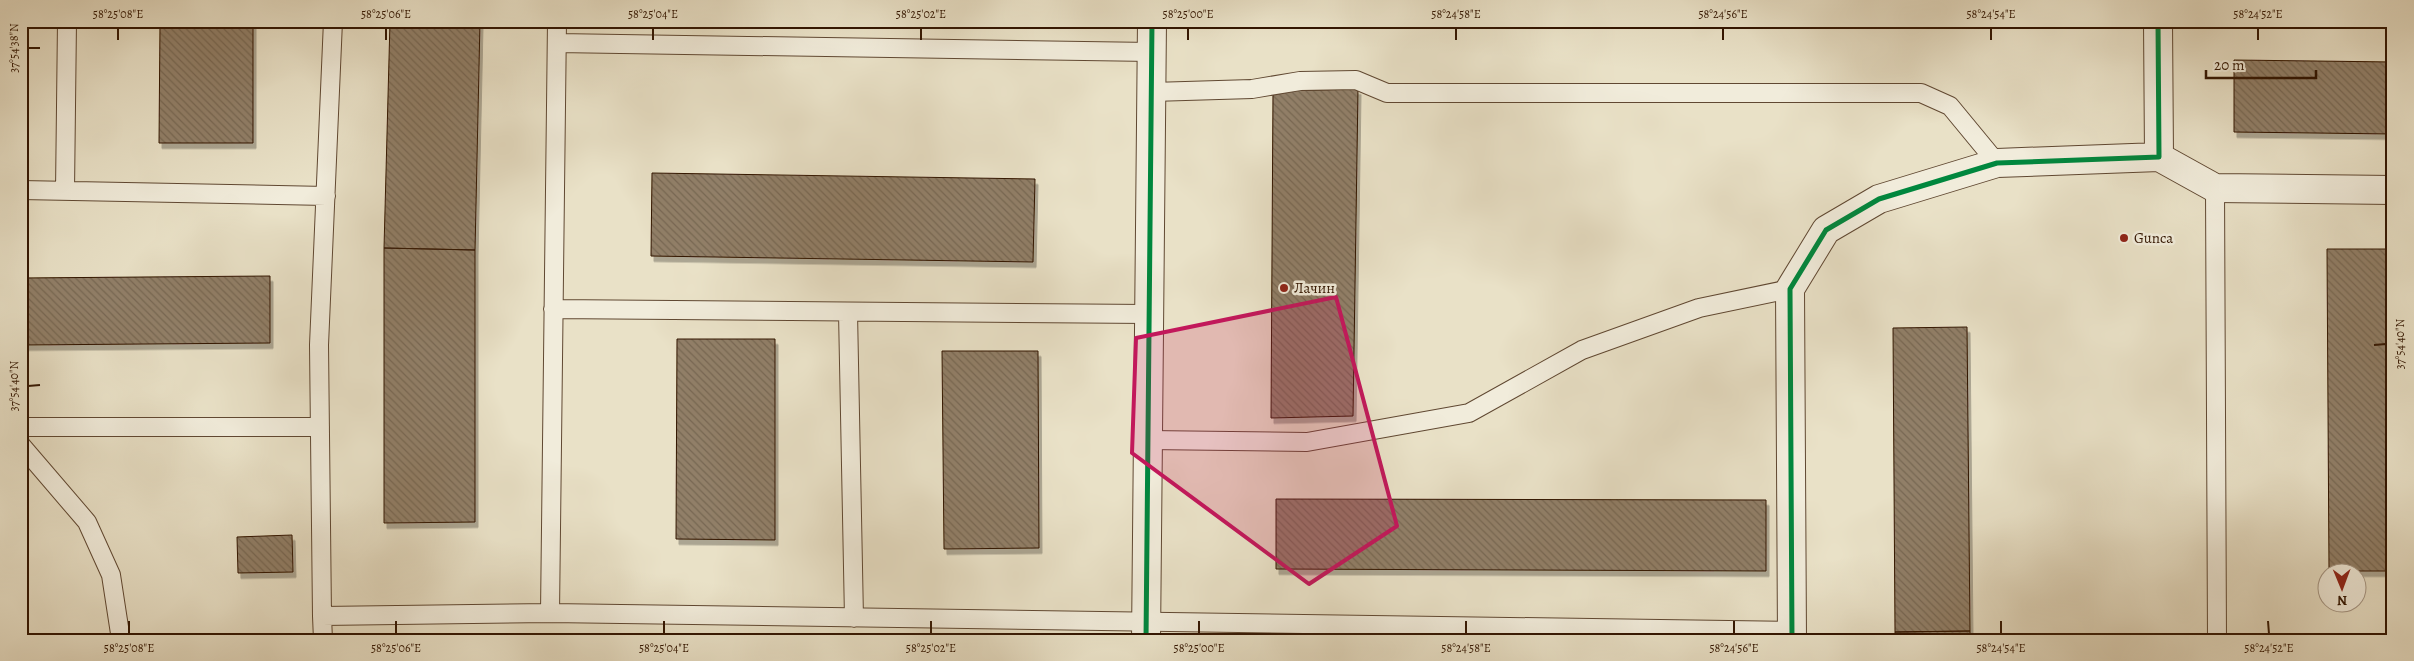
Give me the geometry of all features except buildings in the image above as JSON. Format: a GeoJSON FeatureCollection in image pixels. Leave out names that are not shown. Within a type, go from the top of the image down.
{"type":"FeatureCollection","features":[{"type":"Feature","properties":{"kind":"street"},"geometry":{"type":"LineString","coordinates":[[1146,631],[1152,21]]}},
{"type":"Feature","properties":{"kind":"street"},"geometry":{"type":"LineString","coordinates":[[2158,21],[2160,157]]}},
{"type":"Feature","properties":{"kind":"street"},"geometry":{"type":"LineString","coordinates":[[1792,635],[1790,289],[1826,230],[1878,199],[1997,163],[2160,157],[2215,188],[2393,190]]}},
{"type":"Feature","properties":{"kind":"lane"},"geometry":{"type":"LineString","coordinates":[[65,191],[67,21]]}},
{"type":"Feature","properties":{"kind":"lane"},"geometry":{"type":"LineString","coordinates":[[323,640],[319,345],[333,21]]}},
{"type":"Feature","properties":{"kind":"lane"},"geometry":{"type":"LineString","coordinates":[[550,613],[557,21]]}},
{"type":"Feature","properties":{"kind":"lane"},"geometry":{"type":"LineString","coordinates":[[556,43],[1152,52]]}},
{"type":"Feature","properties":{"kind":"lane"},"geometry":{"type":"LineString","coordinates":[[1152,92],[1252,89],[1300,81],[1356,80],[1386,93],[1921,93],[1950,106],[1997,163]]}},
{"type":"Feature","properties":{"kind":"lane"},"geometry":{"type":"LineString","coordinates":[[2215,188],[2217,640]]}},
{"type":"Feature","properties":{"kind":"lane"},"geometry":{"type":"LineString","coordinates":[[21,190],[326,196]]}},
{"type":"Feature","properties":{"kind":"lane"},"geometry":{"type":"LineString","coordinates":[[1148,440],[1307,442],[1469,413],[1582,350],[1699,308],[1790,289]]}},
{"type":"Feature","properties":{"kind":"lane"},"geometry":{"type":"LineString","coordinates":[[554,309],[1149,314]]}},
{"type":"Feature","properties":{"kind":"lane"},"geometry":{"type":"LineString","coordinates":[[848,312],[854,618]]}},
{"type":"Feature","properties":{"kind":"lane"},"geometry":{"type":"LineString","coordinates":[[21,427],[320,427]]}},
{"type":"Feature","properties":{"kind":"lane"},"geometry":{"type":"LineString","coordinates":[[21,445],[87,522],[111,576],[121,640]]}},
{"type":"Feature","properties":{"kind":"lane"},"geometry":{"type":"LineString","coordinates":[[322,616],[550,613],[854,618],[1146,631],[1792,635]]}},
{"type":"Feature","properties":{"kind":"highlighted area"},"geometry":{"type":"Polygon","coordinates":[[[1336,297],[1397,526],[1309,584],[1132,453],[1136,338],[1336,297]]]}},
{"type":"Feature","properties":{"kind":"cycle path"},"geometry":{"type":"LineString","coordinates":[[1146,640],[1152,21]]}},
{"type":"Feature","properties":{"kind":"cycle path"},"geometry":{"type":"LineString","coordinates":[[1792,640],[1790,289],[1826,230],[1879,199],[1997,163],[2159,157],[2158,21]]}},
{"type":"Feature","properties":{"kind":"place","name":"Gunca"},"geometry":{"type":"Point","coordinates":[2124,238]}},
{"type":"Feature","properties":{"kind":"place","name":"Лачин"},"geometry":{"type":"Point","coordinates":[1284,288]}}]}
